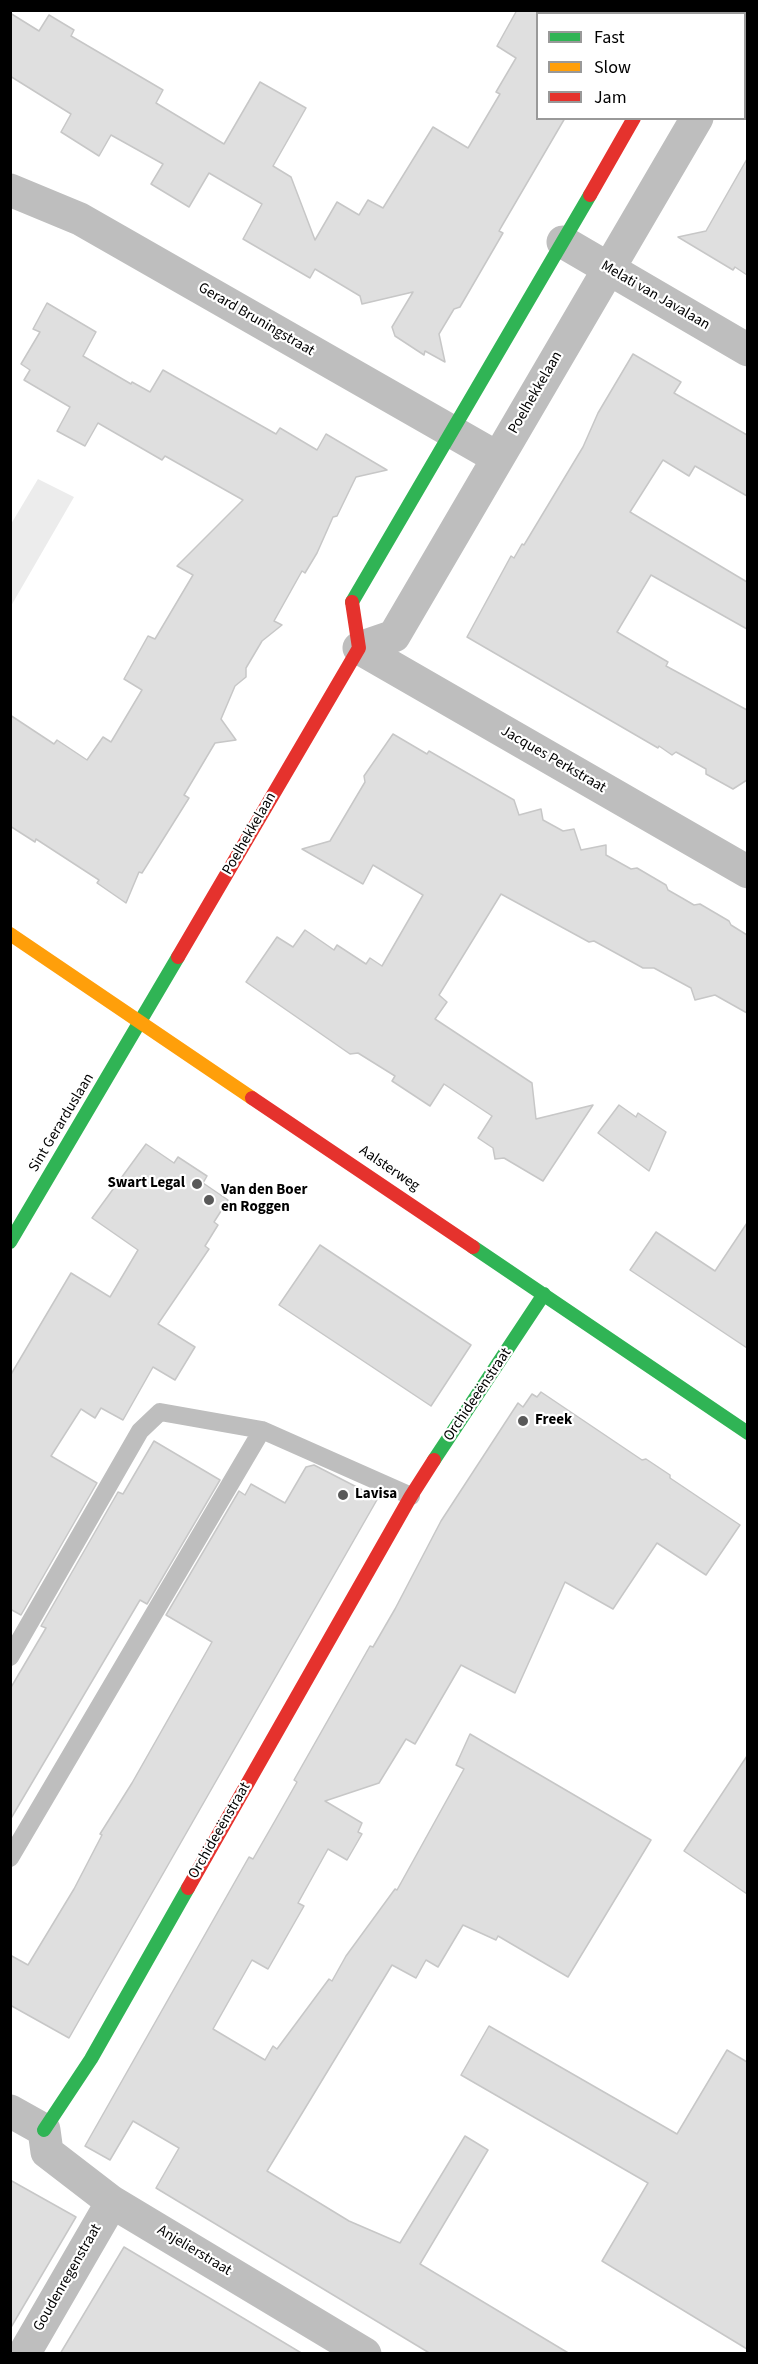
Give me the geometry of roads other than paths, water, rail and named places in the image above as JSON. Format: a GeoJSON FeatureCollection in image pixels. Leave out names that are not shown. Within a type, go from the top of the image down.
{"type":"FeatureCollection","features":[{"type":"Feature","properties":{"kind":"street"},"geometry":{"type":"LineString","coordinates":[[359,648],[352,603],[633,120]]}},
{"type":"Feature","properties":{"kind":"street","name":"Poelhekkelaan"},"geometry":{"type":"LineString","coordinates":[[141,1021],[359,648],[394,636],[696,120]]}},
{"type":"Feature","properties":{"kind":"street","name":"Gerard Bruningstraat"},"geometry":{"type":"LineString","coordinates":[[10,190],[80,219],[498,458]]}},
{"type":"Feature","properties":{"kind":"street","name":"Melati van Javalaan"},"geometry":{"type":"LineString","coordinates":[[563,242],[747,350]]}},
{"type":"Feature","properties":{"kind":"street","name":"Jacques Perkstraat"},"geometry":{"type":"LineString","coordinates":[[359,648],[747,872]]}},
{"type":"Feature","properties":{"kind":"street","name":"Aalsterweg"},"geometry":{"type":"LineString","coordinates":[[10,934],[747,1433]]}},
{"type":"Feature","properties":{"kind":"street","name":"Sint Gerarduslaan"},"geometry":{"type":"LineString","coordinates":[[10,1242],[141,1021]]}},
{"type":"Feature","properties":{"kind":"street","name":"Orchideeënstraat"},"geometry":{"type":"LineString","coordinates":[[44,2130],[91,2059],[411,1496],[544,1294]]}},
{"type":"Feature","properties":{"kind":"street"},"geometry":{"type":"LineString","coordinates":[[10,2111],[44,2130]]}},
{"type":"Feature","properties":{"kind":"street","name":"Anjelierstraat"},"geometry":{"type":"LineString","coordinates":[[44,2130],[47,2152],[112,2202],[365,2354]]}},
{"type":"Feature","properties":{"kind":"street","name":"Goudenregenstraat"},"geometry":{"type":"LineString","coordinates":[[24,2354],[112,2202]]}},
{"type":"Feature","properties":{"kind":"lane"},"geometry":{"type":"LineString","coordinates":[[10,1657],[140,1431],[160,1412],[262,1430],[411,1496]]}},
{"type":"Feature","properties":{"kind":"lane"},"geometry":{"type":"LineString","coordinates":[[10,1858],[262,1430]]}},
{"type":"Feature","properties":{"kind":"place","name":"Swart Legal"},"geometry":{"type":"Point","coordinates":[197,1184]}},
{"type":"Feature","properties":{"kind":"place","name":"Van den Boer en Roggen"},"geometry":{"type":"Point","coordinates":[209,1200]}},
{"type":"Feature","properties":{"kind":"place","name":"Freek"},"geometry":{"type":"Point","coordinates":[523,1421]}},
{"type":"Feature","properties":{"kind":"place","name":"Lavisa"},"geometry":{"type":"Point","coordinates":[343,1495]}}]}
